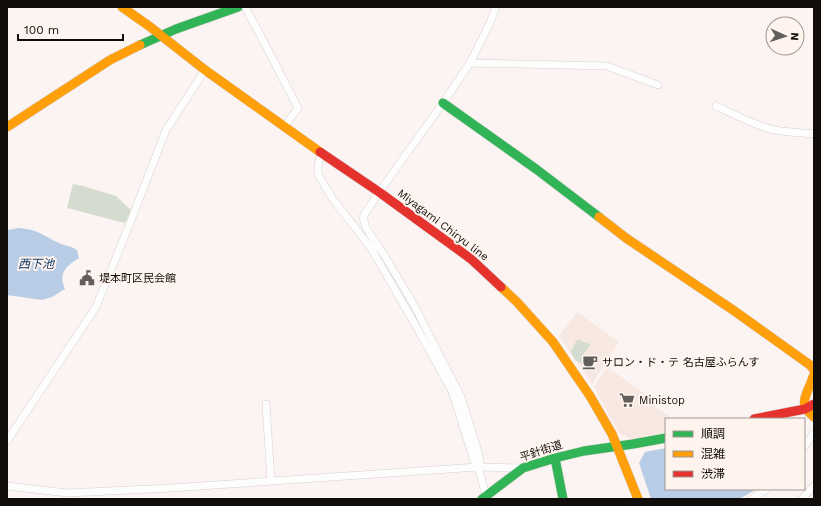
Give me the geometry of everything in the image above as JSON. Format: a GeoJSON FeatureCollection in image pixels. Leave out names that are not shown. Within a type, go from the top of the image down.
{"type":"FeatureCollection","features":[{"type":"Feature","properties":{"kind":"main road","name":"Miyagami Chiryu line"},"geometry":{"type":"LineString","coordinates":[[122,7],[161,35],[205,70],[321,153],[379,192],[471,259],[517,302],[553,342],[590,396],[612,434],[638,499]]}},
{"type":"Feature","properties":{"kind":"main road"},"geometry":{"type":"LineString","coordinates":[[7,127],[110,60],[161,35],[238,7]]}},
{"type":"Feature","properties":{"kind":"main road"},"geometry":{"type":"LineString","coordinates":[[443,103],[536,169],[626,238],[733,310],[810,365],[814,370],[814,373],[804,400],[805,408],[814,417]]}},
{"type":"Feature","properties":{"kind":"main road"},"geometry":{"type":"LineString","coordinates":[[759,418],[805,408],[814,404]]}},
{"type":"Feature","properties":{"kind":"main road","name":"平針街道"},"geometry":{"type":"LineString","coordinates":[[485,498],[523,468],[584,451],[617,447],[665,438]]}},
{"type":"Feature","properties":{"kind":"main road"},"geometry":{"type":"LineString","coordinates":[[555,458],[563,499]]}},
{"type":"Feature","properties":{"kind":"street"},"geometry":{"type":"LineString","coordinates":[[245,7],[266,44],[298,108],[284,127]]}},
{"type":"Feature","properties":{"kind":"street"},"geometry":{"type":"LineString","coordinates":[[478,467],[480,463],[478,451],[462,397],[414,305],[366,228],[362,216],[470,63],[489,25],[496,7]]}},
{"type":"Feature","properties":{"kind":"street"},"geometry":{"type":"LineString","coordinates":[[470,63],[607,66],[658,85]]}},
{"type":"Feature","properties":{"kind":"street"},"geometry":{"type":"LineString","coordinates":[[7,441],[96,307],[166,130],[205,70]]}},
{"type":"Feature","properties":{"kind":"street"},"geometry":{"type":"LineString","coordinates":[[716,106],[753,123],[774,130],[814,134]]}},
{"type":"Feature","properties":{"kind":"street"},"geometry":{"type":"LineString","coordinates":[[321,153],[318,174],[332,198],[371,248],[452,391],[474,461],[478,467],[485,498]]}},
{"type":"Feature","properties":{"kind":"street"},"geometry":{"type":"LineString","coordinates":[[266,404],[271,481]]}},
{"type":"Feature","properties":{"kind":"street"},"geometry":{"type":"LineString","coordinates":[[805,446],[814,433]]}},
{"type":"Feature","properties":{"kind":"street"},"geometry":{"type":"LineString","coordinates":[[7,486],[68,493],[171,488],[478,467],[523,468]]}},
{"type":"Feature","properties":{"kind":"street"},"geometry":{"type":"LineString","coordinates":[[802,499],[814,486]]}},
{"type":"Feature","properties":{"kind":"street"},"geometry":{"type":"LineString","coordinates":[[752,499],[766,490]]}},
{"type":"Feature","properties":{"kind":"shaded area"},"geometry":{"type":"Polygon","coordinates":[[[73,184],[116,196],[131,210],[125,223],[67,208],[73,184]]]}},
{"type":"Feature","properties":{"kind":"shaded area"},"geometry":{"type":"Polygon","coordinates":[[[577,312],[619,342],[592,384],[559,336],[577,312]]]}},
{"type":"Feature","properties":{"kind":"shaded area"},"geometry":{"type":"Polygon","coordinates":[[[578,339],[585,343],[587,342],[590,345],[581,358],[585,363],[584,365],[576,361],[570,351],[573,349],[573,346],[578,339]]]}},
{"type":"Feature","properties":{"kind":"shaded area"},"geometry":{"type":"Polygon","coordinates":[[[607,367],[647,395],[644,399],[672,418],[665,418],[665,432],[631,439],[619,433],[594,387],[607,367]]]}},
{"type":"Feature","properties":{"kind":"water","name":"西下池"},"geometry":{"type":"Polygon","coordinates":[[[18,228],[36,231],[59,243],[77,250],[79,258],[64,270],[62,279],[65,289],[52,297],[42,300],[7,295],[7,235],[8,230],[18,228]]]}},
{"type":"Feature","properties":{"kind":"water"},"geometry":{"type":"Polygon","coordinates":[[[665,448],[665,490],[755,490],[739,499],[651,499],[639,463],[645,452],[665,448]]]}},
{"type":"Feature","properties":{"kind":"traffic: fast"},"geometry":{"type":"LineString","coordinates":[[140,45],[176,29],[238,7]]}},
{"type":"Feature","properties":{"kind":"traffic: fast"},"geometry":{"type":"LineString","coordinates":[[443,103],[536,169],[599,217]]}},
{"type":"Feature","properties":{"kind":"traffic: fast"},"geometry":{"type":"LineString","coordinates":[[482,499],[523,468],[584,451],[665,438]]}},
{"type":"Feature","properties":{"kind":"traffic: fast"},"geometry":{"type":"LineString","coordinates":[[555,458],[563,499]]}},
{"type":"Feature","properties":{"kind":"traffic: slow"},"geometry":{"type":"LineString","coordinates":[[122,7],[205,70],[320,152]]}},
{"type":"Feature","properties":{"kind":"traffic: slow"},"geometry":{"type":"LineString","coordinates":[[7,127],[110,60],[140,45]]}},
{"type":"Feature","properties":{"kind":"traffic: slow"},"geometry":{"type":"LineString","coordinates":[[599,217],[626,238],[733,310],[810,365],[814,370],[814,374],[806,393],[804,403],[814,417]]}},
{"type":"Feature","properties":{"kind":"traffic: slow"},"geometry":{"type":"LineString","coordinates":[[501,287],[517,302],[553,342],[590,396],[612,434],[638,499]]}},
{"type":"Feature","properties":{"kind":"traffic: jam"},"geometry":{"type":"LineString","coordinates":[[320,152],[379,192],[471,259],[501,287]]}},
{"type":"Feature","properties":{"kind":"traffic: jam"},"geometry":{"type":"LineString","coordinates":[[759,418],[805,409],[814,404]]}},
{"type":"Feature","properties":{"kind":"place","name":"堤本町区民会館"},"geometry":{"type":"Point","coordinates":[87,278]}},
{"type":"Feature","properties":{"kind":"place","name":"サロン・ド・テ 名古屋ふらんす"},"geometry":{"type":"Point","coordinates":[590,362]}},
{"type":"Feature","properties":{"kind":"place","name":"Ministop"},"geometry":{"type":"Point","coordinates":[627,400]}}]}
